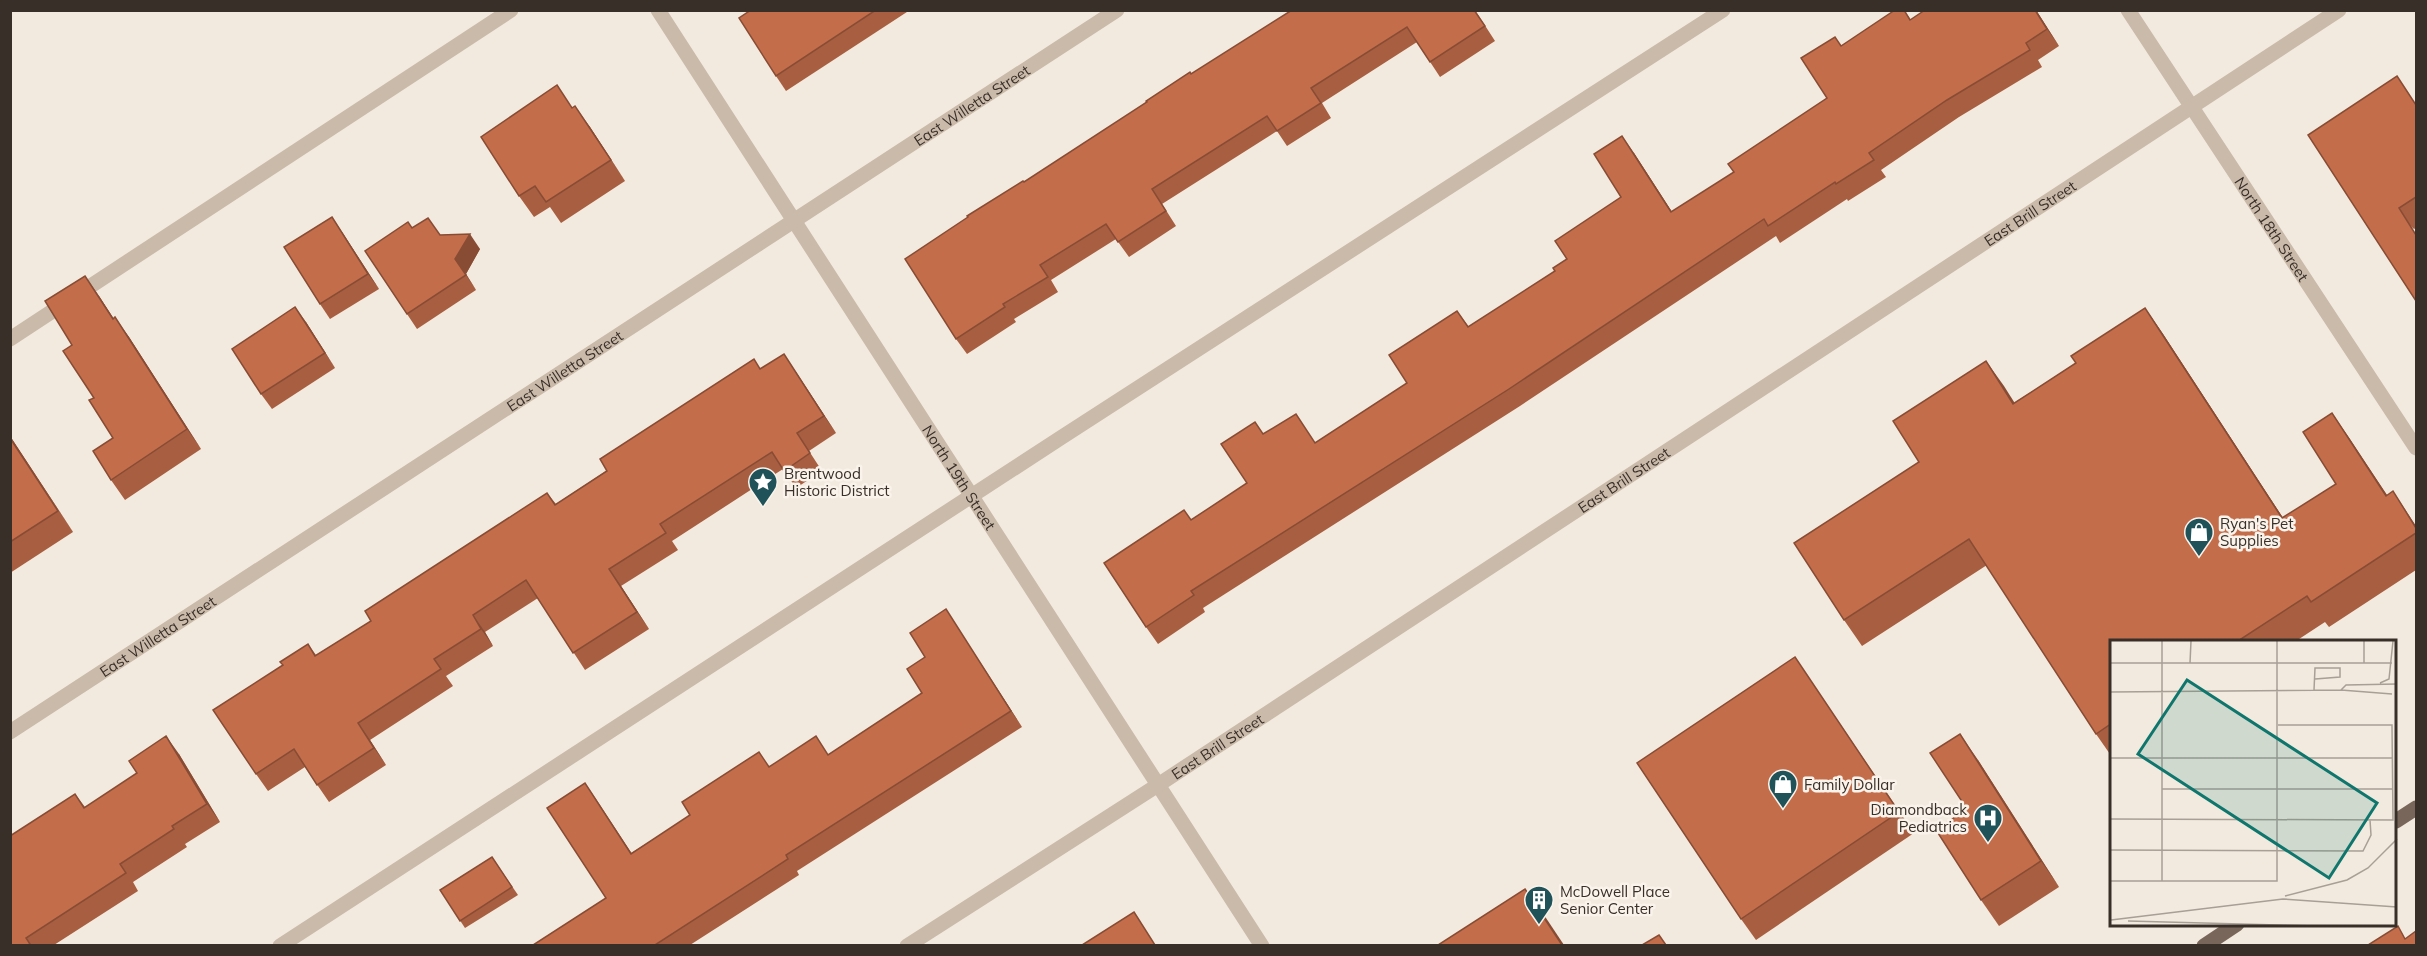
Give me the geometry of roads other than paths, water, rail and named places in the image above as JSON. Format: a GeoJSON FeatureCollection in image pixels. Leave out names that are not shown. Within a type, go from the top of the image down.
{"type":"FeatureCollection","features":[{"type":"Feature","properties":{"kind":"main road"},"geometry":{"type":"LineString","coordinates":[[2397,820],[2416,808]]}},
{"type":"Feature","properties":{"kind":"main road"},"geometry":{"type":"LineString","coordinates":[[2204,945],[2234,926]]}},
{"type":"Feature","properties":{"kind":"street"},"geometry":{"type":"LineString","coordinates":[[10,339],[511,10]]}},
{"type":"Feature","properties":{"kind":"street","name":"North 19th Street"},"geometry":{"type":"LineString","coordinates":[[658,10],[1262,945]]}},
{"type":"Feature","properties":{"kind":"street","name":"East Willetta Street"},"geometry":{"type":"LineString","coordinates":[[10,732],[1117,10]]}},
{"type":"Feature","properties":{"kind":"street"},"geometry":{"type":"LineString","coordinates":[[280,945],[1723,10]]}},
{"type":"Feature","properties":{"kind":"street","name":"North 18th Street"},"geometry":{"type":"LineString","coordinates":[[2128,10],[2416,448]]}},
{"type":"Feature","properties":{"kind":"street","name":"East Brill Street"},"geometry":{"type":"LineString","coordinates":[[907,945],[1158,785],[2339,10]]}},
{"type":"Feature","properties":{"kind":"place","name":"Brentwood Historic District"},"geometry":{"type":"Point","coordinates":[763,508]}},
{"type":"Feature","properties":{"kind":"place","name":"Ryan's Pet Supplies"},"geometry":{"type":"Point","coordinates":[2199,558]}},
{"type":"Feature","properties":{"kind":"place","name":"Family Dollar"},"geometry":{"type":"Point","coordinates":[1783,810]}},
{"type":"Feature","properties":{"kind":"place","name":"Diamondback Pediatrics"},"geometry":{"type":"Point","coordinates":[1988,844]}},
{"type":"Feature","properties":{"kind":"place","name":"McDowell Place Senior Center"},"geometry":{"type":"Point","coordinates":[1539,926]}}]}
